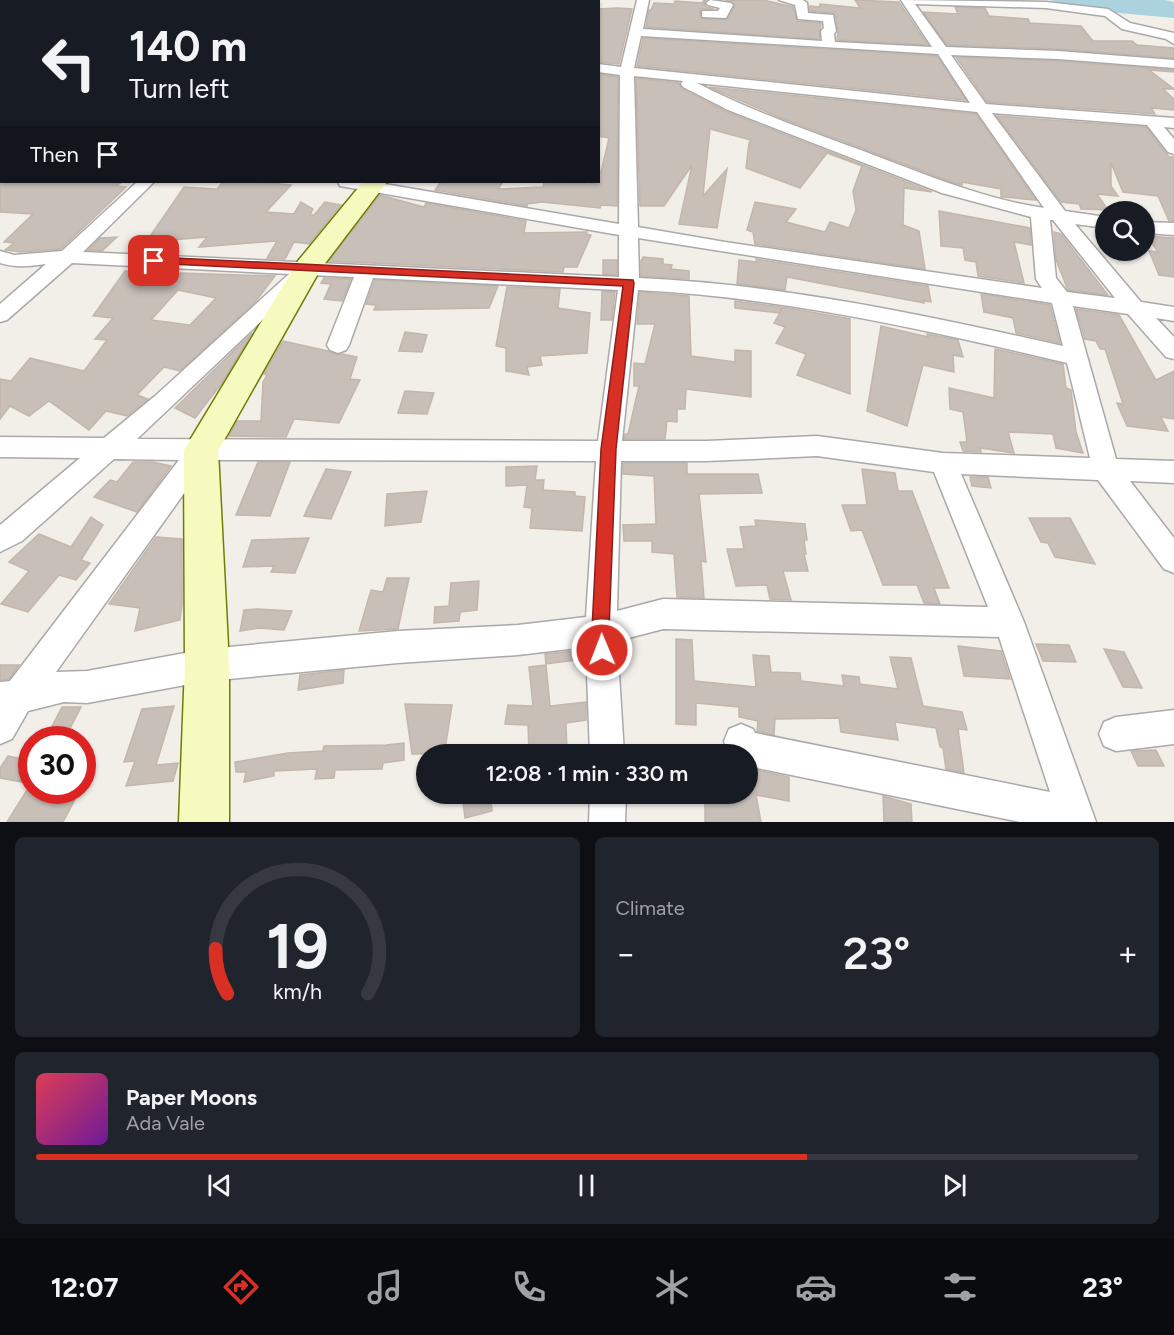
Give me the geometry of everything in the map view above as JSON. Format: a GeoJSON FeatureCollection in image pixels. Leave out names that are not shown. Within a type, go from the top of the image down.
{"type":"FeatureCollection","features":[{"type":"Feature","properties":{"kind":"street"},"geometry":{"type":"LineString","coordinates":[[607,744],[601,630],[609,449],[629,283],[627,71],[642,0]]}},
{"type":"Feature","properties":{"kind":"street"},"geometry":{"type":"LineString","coordinates":[[785,0],[801,3],[802,16],[829,18],[830,31],[826,31],[829,45]]}},
{"type":"Feature","properties":{"kind":"street"},"geometry":{"type":"LineString","coordinates":[[907,0],[1046,5],[1108,13],[1126,26],[1152,34],[1170,36],[1174,40]]}},
{"type":"Feature","properties":{"kind":"street"},"geometry":{"type":"LineString","coordinates":[[907,0],[983,108],[1051,215],[1133,309],[1174,351]]}},
{"type":"Feature","properties":{"kind":"street"},"geometry":{"type":"LineString","coordinates":[[635,32],[1174,64]]}},
{"type":"Feature","properties":{"kind":"street"},"geometry":{"type":"LineString","coordinates":[[600,68],[916,103],[1174,123]]}},
{"type":"Feature","properties":{"kind":"street"},"geometry":{"type":"LineString","coordinates":[[651,75],[689,84],[733,107],[948,189],[1051,215],[1095,222]]}},
{"type":"Feature","properties":{"kind":"street"},"geometry":{"type":"LineString","coordinates":[[1151,121],[1174,149]]}},
{"type":"Feature","properties":{"kind":"street"},"geometry":{"type":"LineString","coordinates":[[0,315],[67,257],[145,183]]}},
{"type":"Feature","properties":{"kind":"street"},"geometry":{"type":"LineString","coordinates":[[0,726],[9,697],[201,450],[308,267],[365,183],[725,248],[1174,314]]}},
{"type":"Feature","properties":{"kind":"street"},"geometry":{"type":"LineString","coordinates":[[1051,215],[1046,279],[1061,298],[1106,470],[1174,560]]}},
{"type":"Feature","properties":{"kind":"street"},"geometry":{"type":"LineString","coordinates":[[1155,228],[1174,229]]}},
{"type":"Feature","properties":{"kind":"street"},"geometry":{"type":"LineString","coordinates":[[0,257],[13,261],[67,257],[701,287],[1003,340],[1076,357]]}},
{"type":"Feature","properties":{"kind":"street"},"geometry":{"type":"LineString","coordinates":[[0,540],[110,449],[308,267]]}},
{"type":"Feature","properties":{"kind":"street"},"geometry":{"type":"LineString","coordinates":[[338,345],[366,270]]}},
{"type":"Feature","properties":{"kind":"street"},"geometry":{"type":"LineString","coordinates":[[0,447],[201,450],[609,449],[707,451],[817,446],[943,463],[1174,472]]}},
{"type":"Feature","properties":{"kind":"street"},"geometry":{"type":"LineString","coordinates":[[201,450],[207,665],[204,822]]}},
{"type":"Feature","properties":{"kind":"street"},"geometry":{"type":"LineString","coordinates":[[943,463],[1009,622],[1076,818]]}},
{"type":"Feature","properties":{"kind":"street"},"geometry":{"type":"LineString","coordinates":[[9,697],[64,686],[87,687],[207,665],[398,647],[518,640],[601,630],[663,614],[1009,622]]}},
{"type":"Feature","properties":{"kind":"street"},"geometry":{"type":"LineString","coordinates":[[1116,734],[1174,727]]}},
{"type":"Feature","properties":{"kind":"street"},"geometry":{"type":"LineString","coordinates":[[741,741],[742,748],[1076,818]]}},
{"type":"Feature","properties":{"kind":"street"},"geometry":{"type":"LineString","coordinates":[[607,822],[608,804]]}},
{"type":"Feature","properties":{"kind":"water"},"geometry":{"type":"Polygon","coordinates":[[[1050,0],[1165,0],[1174,2],[1174,18],[1086,10],[1050,0]]]}},
{"type":"Feature","properties":{"kind":"building"},"geometry":{"type":"Polygon","coordinates":[[[706,0],[704,3],[706,7],[714,9],[700,9],[702,19],[728,19],[735,5],[726,0],[763,0],[793,7],[797,21],[821,23],[819,39],[646,27],[649,10],[654,3],[674,4],[675,1],[702,3],[706,0]]]}},
{"type":"Feature","properties":{"kind":"building"},"geometry":{"type":"Polygon","coordinates":[[[855,0],[899,2],[928,45],[837,40],[835,13],[810,11],[810,6],[820,7],[820,4],[860,8],[855,0]]]}},
{"type":"Feature","properties":{"kind":"building"},"geometry":{"type":"Polygon","coordinates":[[[955,7],[985,8],[989,16],[1028,19],[1030,23],[1081,26],[1093,41],[1132,41],[1137,45],[1174,48],[1174,58],[1058,49],[947,45],[923,12],[958,14],[955,7]]]}},
{"type":"Feature","properties":{"kind":"building"},"geometry":{"type":"Polygon","coordinates":[[[600,9],[632,9],[619,64],[600,62],[600,9]]]}},
{"type":"Feature","properties":{"kind":"building"},"geometry":{"type":"Polygon","coordinates":[[[643,38],[937,56],[966,100],[637,66],[643,38]]]}},
{"type":"Feature","properties":{"kind":"building"},"geometry":{"type":"Polygon","coordinates":[[[956,57],[1058,61],[1174,70],[1174,72],[1149,70],[1174,89],[1163,89],[1174,99],[1174,110],[1151,108],[1155,114],[987,102],[956,57]]]}},
{"type":"Feature","properties":{"kind":"building"},"geometry":{"type":"Polygon","coordinates":[[[600,74],[618,77],[617,206],[601,205],[600,208],[542,202],[527,204],[527,206],[435,190],[440,183],[502,183],[498,189],[543,187],[544,183],[600,183],[600,172],[609,138],[600,136],[600,74]]]}},
{"type":"Feature","properties":{"kind":"building"},"geometry":{"type":"Polygon","coordinates":[[[636,78],[679,83],[682,89],[727,112],[932,192],[904,188],[903,225],[919,231],[925,269],[755,244],[753,232],[747,230],[755,202],[796,209],[786,222],[825,232],[830,222],[849,228],[856,210],[853,191],[862,166],[827,153],[800,188],[746,168],[751,140],[710,129],[703,196],[727,169],[717,228],[679,224],[692,165],[664,206],[640,206],[636,78]]]}},
{"type":"Feature","properties":{"kind":"building"},"geometry":{"type":"Polygon","coordinates":[[[709,87],[976,114],[1036,200],[1001,197],[1001,189],[962,182],[962,185],[955,183],[781,118],[709,87]]]}},
{"type":"Feature","properties":{"kind":"building"},"geometry":{"type":"Polygon","coordinates":[[[997,116],[1146,127],[1169,157],[1174,157],[1174,221],[1169,221],[1158,196],[1123,192],[1111,163],[1111,186],[1118,196],[1097,194],[1102,201],[1095,201],[1095,210],[1081,209],[1079,204],[1061,202],[997,116]]]}},
{"type":"Feature","properties":{"kind":"building"},"geometry":{"type":"Polygon","coordinates":[[[0,183],[120,183],[116,186],[126,187],[61,249],[21,252],[5,250],[14,243],[4,242],[33,214],[0,212],[0,183]]]}},
{"type":"Feature","properties":{"kind":"building"},"geometry":{"type":"Polygon","coordinates":[[[222,183],[291,185],[266,212],[294,214],[301,202],[313,209],[310,215],[314,215],[325,202],[341,205],[309,244],[294,242],[285,259],[267,258],[277,241],[199,247],[207,237],[146,242],[184,187],[217,189],[222,183]]]}},
{"type":"Feature","properties":{"kind":"building"},"geometry":{"type":"Polygon","coordinates":[[[380,195],[424,207],[426,203],[526,221],[524,233],[587,232],[586,234],[591,235],[577,267],[564,267],[563,272],[329,261],[380,195]]]}},
{"type":"Feature","properties":{"kind":"building"},"geometry":{"type":"Polygon","coordinates":[[[939,211],[1030,228],[1031,245],[1014,242],[1024,283],[978,276],[976,262],[965,260],[963,248],[941,246],[939,211]]]}},
{"type":"Feature","properties":{"kind":"building"},"geometry":{"type":"Polygon","coordinates":[[[1054,232],[1061,234],[1108,295],[1068,290],[1056,260],[1054,232]]]}},
{"type":"Feature","properties":{"kind":"building"},"geometry":{"type":"Polygon","coordinates":[[[117,237],[102,251],[88,250],[100,238],[117,237]]]}},
{"type":"Feature","properties":{"kind":"building"},"geometry":{"type":"Polygon","coordinates":[[[1155,237],[1174,238],[1174,277],[1159,275],[1153,261],[1155,252],[1158,252],[1155,248],[1155,237]]]}},
{"type":"Feature","properties":{"kind":"building"},"geometry":{"type":"Polygon","coordinates":[[[643,257],[663,259],[663,264],[672,265],[671,269],[689,271],[689,279],[641,276],[643,257]]]}},
{"type":"Feature","properties":{"kind":"building"},"geometry":{"type":"Polygon","coordinates":[[[756,259],[928,286],[931,302],[923,301],[924,303],[787,277],[785,290],[737,284],[739,260],[757,262],[756,259]]]}},
{"type":"Feature","properties":{"kind":"building"},"geometry":{"type":"Polygon","coordinates":[[[603,260],[617,260],[617,275],[603,274],[603,260]]]}},
{"type":"Feature","properties":{"kind":"building"},"geometry":{"type":"Polygon","coordinates":[[[125,271],[144,272],[139,278],[175,280],[180,273],[275,276],[256,301],[180,371],[164,367],[137,395],[148,399],[127,416],[106,411],[89,430],[49,401],[29,416],[10,406],[0,419],[0,379],[11,381],[30,358],[84,371],[107,340],[95,339],[113,318],[93,316],[125,271]],[[178,290],[151,320],[190,325],[216,298],[178,290]]]}},
{"type":"Feature","properties":{"kind":"building"},"geometry":{"type":"Polygon","coordinates":[[[324,278],[351,279],[342,301],[324,299],[331,284],[321,283],[324,278]]]}},
{"type":"Feature","properties":{"kind":"building"},"geometry":{"type":"Polygon","coordinates":[[[375,280],[498,286],[489,308],[374,310],[376,305],[366,304],[375,280]]]}},
{"type":"Feature","properties":{"kind":"building"},"geometry":{"type":"Polygon","coordinates":[[[507,287],[560,289],[558,308],[590,313],[587,353],[540,356],[542,365],[527,367],[529,375],[506,371],[506,348],[496,346],[507,287]]]}},
{"type":"Feature","properties":{"kind":"building"},"geometry":{"type":"Polygon","coordinates":[[[602,291],[615,292],[612,320],[601,320],[602,291]]]}},
{"type":"Feature","properties":{"kind":"building"},"geometry":{"type":"Polygon","coordinates":[[[640,292],[689,296],[691,356],[735,362],[735,350],[751,351],[751,397],[686,389],[685,409],[677,409],[677,422],[667,421],[665,439],[624,439],[625,434],[628,434],[639,386],[634,386],[634,363],[645,364],[655,324],[637,324],[640,292]]]}},
{"type":"Feature","properties":{"kind":"building"},"geometry":{"type":"Polygon","coordinates":[[[981,294],[1050,305],[1060,343],[1016,333],[1013,318],[984,312],[981,294]]]}},
{"type":"Feature","properties":{"kind":"building"},"geometry":{"type":"Polygon","coordinates":[[[735,301],[781,307],[780,313],[735,308],[735,301]]]}},
{"type":"Feature","properties":{"kind":"building"},"geometry":{"type":"Polygon","coordinates":[[[783,307],[850,319],[850,394],[797,375],[806,354],[776,343],[785,327],[774,323],[783,307]]]}},
{"type":"Feature","properties":{"kind":"building"},"geometry":{"type":"Polygon","coordinates":[[[1076,309],[1119,315],[1156,380],[1174,371],[1174,419],[1161,417],[1168,431],[1127,426],[1117,403],[1123,404],[1105,349],[1100,349],[1096,341],[1085,339],[1076,309]]]}},
{"type":"Feature","properties":{"kind":"building"},"geometry":{"type":"Polygon","coordinates":[[[881,326],[928,337],[927,334],[958,340],[963,357],[953,355],[954,372],[923,365],[907,426],[867,411],[881,326]]]}},
{"type":"Feature","properties":{"kind":"building"},"geometry":{"type":"Polygon","coordinates":[[[405,332],[427,335],[422,352],[399,351],[405,332]]]}},
{"type":"Feature","properties":{"kind":"building"},"geometry":{"type":"Polygon","coordinates":[[[252,333],[222,383],[195,418],[175,408],[252,333]]]}},
{"type":"Feature","properties":{"kind":"building"},"geometry":{"type":"Polygon","coordinates":[[[283,341],[337,355],[357,357],[350,379],[360,380],[339,423],[294,419],[286,437],[229,436],[237,421],[261,421],[263,382],[267,375],[264,374],[283,341]]]}},
{"type":"Feature","properties":{"kind":"building"},"geometry":{"type":"Polygon","coordinates":[[[995,349],[1063,364],[1066,388],[1071,390],[1076,432],[1083,453],[1056,448],[1053,434],[1008,432],[1014,453],[980,448],[981,452],[963,451],[960,442],[967,442],[963,412],[950,409],[949,388],[994,398],[995,349]]]}},
{"type":"Feature","properties":{"kind":"building"},"geometry":{"type":"Polygon","coordinates":[[[405,391],[434,393],[427,414],[398,413],[405,391]]]}},
{"type":"Feature","properties":{"kind":"building"},"geometry":{"type":"Polygon","coordinates":[[[133,462],[153,462],[171,466],[137,512],[94,497],[110,480],[117,482],[133,462]]]}},
{"type":"Feature","properties":{"kind":"building"},"geometry":{"type":"Polygon","coordinates":[[[258,462],[290,462],[270,516],[236,515],[258,462]]]}},
{"type":"Feature","properties":{"kind":"building"},"geometry":{"type":"Polygon","coordinates":[[[623,463],[687,463],[687,474],[758,474],[762,493],[699,494],[706,562],[701,561],[704,598],[677,597],[674,554],[652,552],[652,541],[624,541],[623,525],[656,524],[654,476],[623,474],[623,463]]]}},
{"type":"Feature","properties":{"kind":"building"},"geometry":{"type":"Polygon","coordinates":[[[537,466],[535,480],[544,480],[543,490],[575,492],[575,496],[585,497],[582,531],[530,528],[532,508],[524,507],[527,485],[506,486],[506,467],[537,466]]]}},
{"type":"Feature","properties":{"kind":"building"},"geometry":{"type":"Polygon","coordinates":[[[326,469],[351,472],[331,519],[304,516],[326,469]]]}},
{"type":"Feature","properties":{"kind":"building"},"geometry":{"type":"Polygon","coordinates":[[[862,469],[895,473],[898,491],[912,491],[949,588],[934,588],[940,604],[924,603],[917,585],[883,585],[862,530],[851,531],[842,505],[867,505],[862,469]]]}},
{"type":"Feature","properties":{"kind":"building"},"geometry":{"type":"Polygon","coordinates":[[[970,477],[988,477],[991,488],[972,486],[970,477]]]}},
{"type":"Feature","properties":{"kind":"building"},"geometry":{"type":"Polygon","coordinates":[[[427,491],[421,522],[385,526],[387,494],[427,491]]]}},
{"type":"Feature","properties":{"kind":"building"},"geometry":{"type":"Polygon","coordinates":[[[91,517],[103,525],[81,560],[90,563],[76,580],[59,575],[28,612],[1,604],[29,571],[9,562],[39,534],[71,547],[91,517]]]}},
{"type":"Feature","properties":{"kind":"building"},"geometry":{"type":"Polygon","coordinates":[[[1029,518],[1070,518],[1095,564],[1055,557],[1048,543],[1041,542],[1029,518]]]}},
{"type":"Feature","properties":{"kind":"building"},"geometry":{"type":"Polygon","coordinates":[[[755,520],[805,524],[807,540],[804,540],[806,554],[804,554],[808,571],[783,571],[791,600],[770,599],[767,585],[736,586],[727,549],[744,549],[740,527],[756,526],[755,520]]]}},
{"type":"Feature","properties":{"kind":"building"},"geometry":{"type":"Polygon","coordinates":[[[156,537],[182,539],[180,620],[135,631],[140,608],[109,604],[156,537]]]}},
{"type":"Feature","properties":{"kind":"building"},"geometry":{"type":"Polygon","coordinates":[[[309,538],[295,573],[271,572],[274,566],[243,567],[252,540],[309,538]]]}},
{"type":"Feature","properties":{"kind":"building"},"geometry":{"type":"Polygon","coordinates":[[[387,578],[409,578],[398,629],[359,631],[371,590],[383,592],[387,578]]]}},
{"type":"Feature","properties":{"kind":"building"},"geometry":{"type":"Polygon","coordinates":[[[479,581],[477,610],[460,612],[459,621],[434,623],[435,607],[449,606],[451,583],[479,581]]]}},
{"type":"Feature","properties":{"kind":"building"},"geometry":{"type":"Polygon","coordinates":[[[244,610],[292,611],[284,630],[259,628],[240,631],[244,610]]]}},
{"type":"Feature","properties":{"kind":"building"},"geometry":{"type":"Polygon","coordinates":[[[676,639],[692,640],[694,681],[756,687],[753,655],[769,656],[771,672],[800,673],[801,681],[844,686],[842,675],[859,677],[860,684],[898,689],[890,657],[911,658],[923,706],[962,712],[967,730],[958,729],[964,773],[946,769],[943,748],[940,747],[936,728],[895,722],[898,740],[841,732],[839,718],[775,719],[774,735],[757,731],[758,721],[739,717],[739,707],[696,703],[696,725],[676,724],[676,639]]]}},
{"type":"Feature","properties":{"kind":"building"},"geometry":{"type":"Polygon","coordinates":[[[1036,644],[1069,645],[1076,662],[1043,661],[1036,644]]]}},
{"type":"Feature","properties":{"kind":"building"},"geometry":{"type":"Polygon","coordinates":[[[958,646],[1001,651],[1010,679],[964,676],[958,646]]]}},
{"type":"Feature","properties":{"kind":"building"},"geometry":{"type":"Polygon","coordinates":[[[1104,649],[1124,652],[1142,688],[1123,687],[1104,649]]]}},
{"type":"Feature","properties":{"kind":"building"},"geometry":{"type":"Polygon","coordinates":[[[584,650],[584,659],[546,664],[545,654],[584,650]]]}},
{"type":"Feature","properties":{"kind":"building"},"geometry":{"type":"Polygon","coordinates":[[[0,665],[19,665],[9,679],[0,680],[0,665]]]}},
{"type":"Feature","properties":{"kind":"building"},"geometry":{"type":"Polygon","coordinates":[[[546,665],[550,706],[586,702],[586,720],[566,723],[567,744],[529,744],[528,725],[505,724],[508,705],[533,706],[529,667],[546,665]]]}},
{"type":"Feature","properties":{"kind":"building"},"geometry":{"type":"Polygon","coordinates":[[[344,670],[343,683],[298,690],[300,675],[344,670]]]}},
{"type":"Feature","properties":{"kind":"building"},"geometry":{"type":"Polygon","coordinates":[[[405,704],[452,705],[446,744],[416,744],[416,754],[412,754],[405,704]]]}},
{"type":"Feature","properties":{"kind":"building"},"geometry":{"type":"Polygon","coordinates":[[[174,706],[156,765],[178,763],[173,781],[126,786],[135,761],[124,762],[142,709],[174,706]]]}},
{"type":"Feature","properties":{"kind":"building"},"geometry":{"type":"Polygon","coordinates":[[[62,707],[81,707],[71,726],[52,726],[62,707]]]}},
{"type":"Feature","properties":{"kind":"building"},"geometry":{"type":"Polygon","coordinates":[[[404,743],[404,760],[383,763],[382,769],[335,770],[334,778],[315,779],[317,769],[274,771],[274,776],[244,782],[246,772],[236,772],[235,762],[288,753],[323,751],[324,746],[404,743]]]}},
{"type":"Feature","properties":{"kind":"building"},"geometry":{"type":"Polygon","coordinates":[[[1156,750],[1164,766],[1138,766],[1131,751],[1156,750]]]}},
{"type":"Feature","properties":{"kind":"building"},"geometry":{"type":"Polygon","coordinates":[[[8,756],[18,758],[18,781],[0,778],[0,768],[8,756]]]}},
{"type":"Feature","properties":{"kind":"building"},"geometry":{"type":"Polygon","coordinates":[[[758,770],[789,777],[789,801],[758,795],[758,770]]]}},
{"type":"Feature","properties":{"kind":"building"},"geometry":{"type":"Polygon","coordinates":[[[883,796],[911,804],[912,822],[884,822],[883,796]]]}},
{"type":"Feature","properties":{"kind":"building"},"geometry":{"type":"Polygon","coordinates":[[[18,804],[73,804],[63,822],[7,822],[18,804]]]}},
{"type":"Feature","properties":{"kind":"building"},"geometry":{"type":"Polygon","coordinates":[[[463,804],[491,804],[492,811],[465,818],[463,804]]]}},
{"type":"Feature","properties":{"kind":"building"},"geometry":{"type":"Polygon","coordinates":[[[705,804],[758,804],[761,822],[705,822],[705,804]]]}},
{"type":"Feature","properties":{"kind":"route"},"geometry":{"type":"LineString","coordinates":[[154,261],[629,283],[609,449],[602,650]]}}]}
